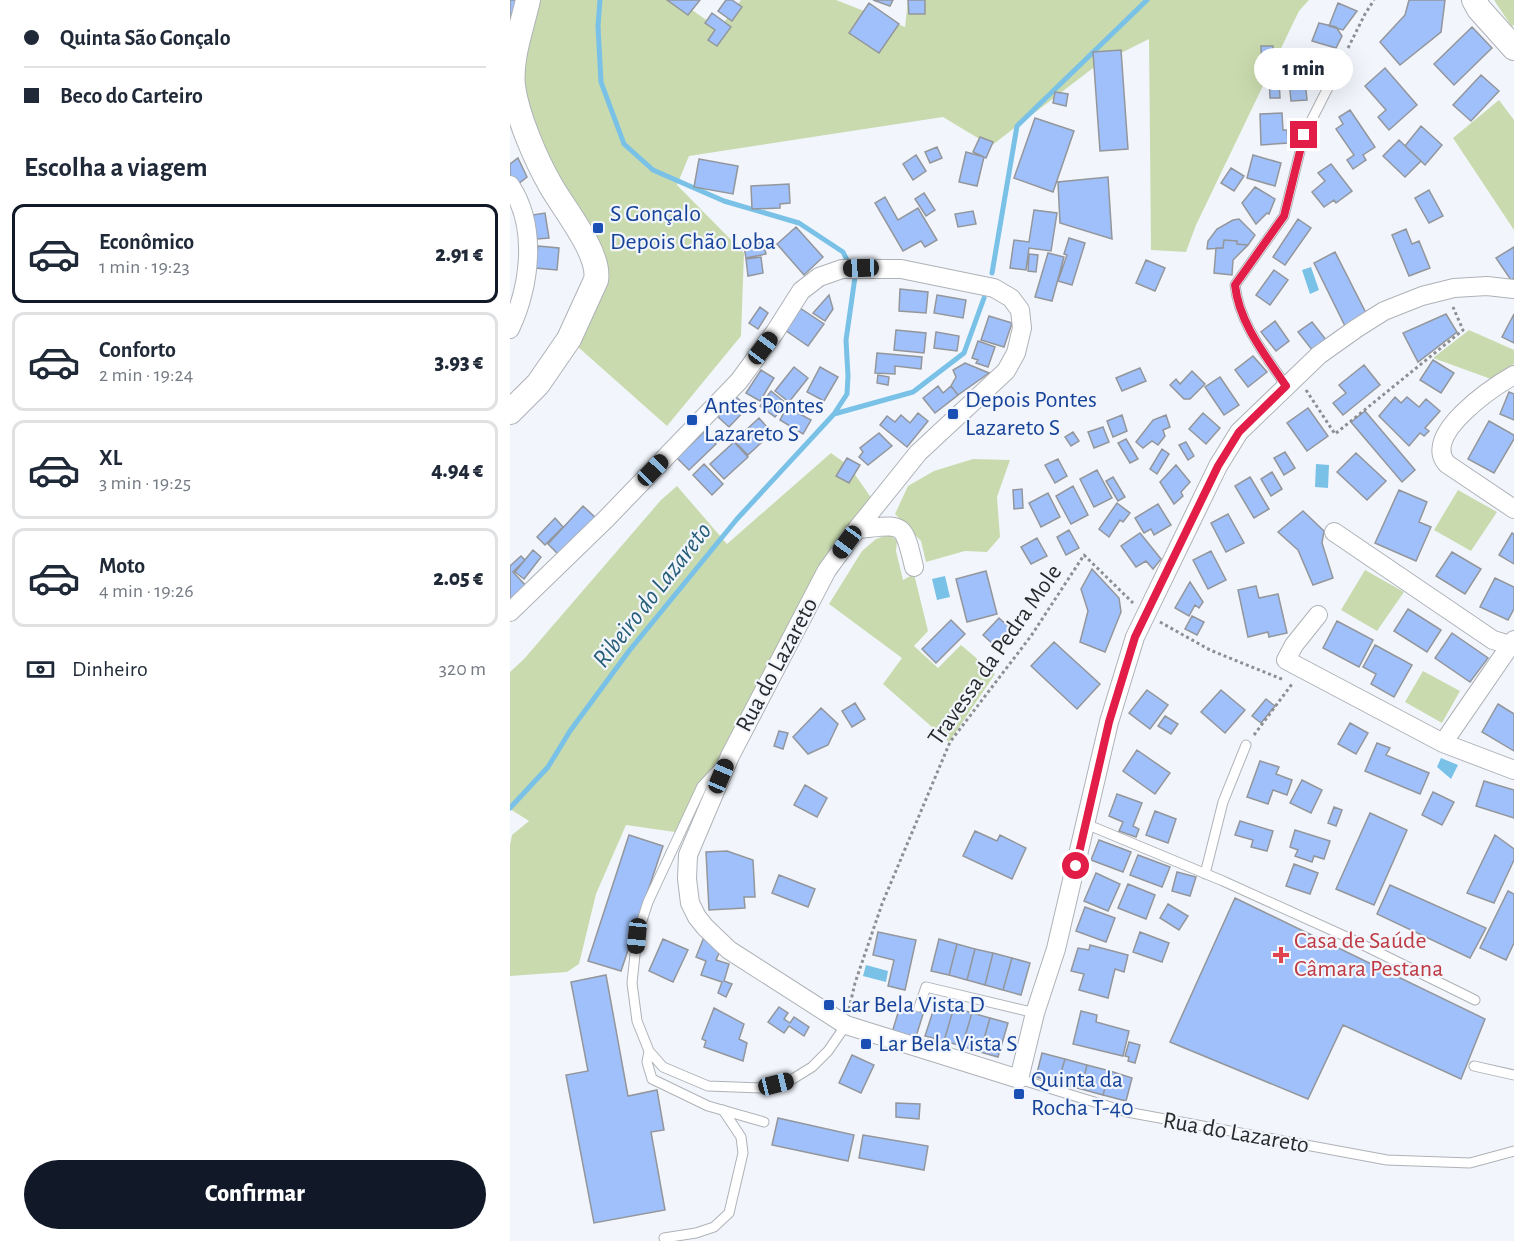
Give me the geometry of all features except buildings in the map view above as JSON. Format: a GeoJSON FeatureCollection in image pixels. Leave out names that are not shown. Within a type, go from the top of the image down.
{"type":"FeatureCollection","features":[{"type":"Feature","properties":{"kind":"main road"},"geometry":{"type":"LineString","coordinates":[[514,409],[538,384],[569,339],[596,280],[597,272],[596,263],[574,222],[550,185],[518,111],[513,84],[514,58],[528,0]]}},
{"type":"Feature","properties":{"kind":"main road"},"geometry":{"type":"LineString","coordinates":[[1474,0],[1479,9],[1514,48]]}},
{"type":"Feature","properties":{"kind":"street"},"geometry":{"type":"LineString","coordinates":[[510,185],[520,205],[527,244],[524,292],[510,329]]}},
{"type":"Feature","properties":{"kind":"street","name":"Rua do Lazareto"},"geometry":{"type":"LineString","coordinates":[[510,612],[607,518],[739,381],[775,332],[801,291],[819,278],[842,269],[901,269],[994,288],[1011,298],[1020,310],[1022,328],[1016,353],[1006,371],[918,453],[827,570],[730,756],[688,855],[687,879],[690,903],[705,927],[729,950],[846,1025],[1018,1079]]}},
{"type":"Feature","properties":{"kind":"street"},"geometry":{"type":"LineString","coordinates":[[1018,1079],[1035,1013],[1056,949],[1109,722],[1135,637],[1223,458],[1239,432],[1338,341],[1384,311],[1422,296],[1446,290],[1487,286],[1514,289]]}},
{"type":"Feature","properties":{"kind":"street"},"geometry":{"type":"LineString","coordinates":[[1514,375],[1489,390],[1462,414],[1443,439],[1442,459],[1514,508]]}},
{"type":"Feature","properties":{"kind":"street"},"geometry":{"type":"LineString","coordinates":[[857,529],[889,526],[899,528],[906,534],[914,567]]}},
{"type":"Feature","properties":{"kind":"street"},"geometry":{"type":"LineString","coordinates":[[1334,532],[1493,640],[1513,644],[1443,743]]}},
{"type":"Feature","properties":{"kind":"street"},"geometry":{"type":"LineString","coordinates":[[1318,615],[1293,645],[1286,660],[1443,743],[1514,770]]}},
{"type":"Feature","properties":{"kind":"lane"},"geometry":{"type":"LineString","coordinates":[[1292,381],[1252,336],[1235,285],[1284,216],[1304,135],[1343,58]]}},
{"type":"Feature","properties":{"kind":"lane"},"geometry":{"type":"LineString","coordinates":[[1205,874],[1223,802],[1246,745]]}},
{"type":"Feature","properties":{"kind":"lane"},"geometry":{"type":"LineString","coordinates":[[730,756],[702,786],[648,902],[637,936],[632,983],[637,1020],[649,1051],[663,1067],[708,1086],[761,1088],[791,1080],[812,1067],[828,1051],[846,1025]]}},
{"type":"Feature","properties":{"kind":"lane"},"geometry":{"type":"LineString","coordinates":[[1086,824],[1349,938],[1475,1000]]}},
{"type":"Feature","properties":{"kind":"lane"},"geometry":{"type":"LineString","coordinates":[[919,1007],[926,987],[1035,1013]]}},
{"type":"Feature","properties":{"kind":"lane"},"geometry":{"type":"LineString","coordinates":[[649,1051],[647,1062],[652,1079],[708,1106],[764,1122]]}},
{"type":"Feature","properties":{"kind":"lane"},"geometry":{"type":"LineString","coordinates":[[1474,1066],[1514,1075]]}},
{"type":"Feature","properties":{"kind":"lane","name":"Rua do Lazareto"},"geometry":{"type":"LineString","coordinates":[[1018,1079],[1126,1113],[1386,1160],[1470,1163],[1514,1150]]}},
{"type":"Feature","properties":{"kind":"lane"},"geometry":{"type":"LineString","coordinates":[[664,1238],[696,1233],[714,1227],[729,1213],[743,1154],[741,1137],[723,1110]]}},
{"type":"Feature","properties":{"kind":"path"},"geometry":{"type":"LineString","coordinates":[[1343,58],[1374,0]]}},
{"type":"Feature","properties":{"kind":"path"},"geometry":{"type":"LineString","coordinates":[[1292,381],[1335,434],[1462,330],[1446,290]]}},
{"type":"Feature","properties":{"kind":"path","name":"Travessa da Pedra Mole"},"geometry":{"type":"LineString","coordinates":[[846,1025],[855,983],[882,904],[950,742],[1031,636],[1084,555],[1146,614]]}},
{"type":"Feature","properties":{"kind":"path"},"geometry":{"type":"LineString","coordinates":[[1146,614],[1210,650],[1292,684],[1246,745]]}},
{"type":"Feature","properties":{"kind":"green space"},"geometry":{"type":"Polygon","coordinates":[[[528,0],[678,0],[719,29],[741,0],[836,0],[905,27],[908,0],[1309,0],[1299,11],[1196,225],[1186,252],[1151,250],[1149,39],[1097,65],[991,146],[943,117],[689,156],[677,185],[744,253],[741,336],[667,426],[569,339],[596,280],[513,84],[528,0]]]}},
{"type":"Feature","properties":{"kind":"green space"},"geometry":{"type":"Polygon","coordinates":[[[1494,0],[1514,0],[1512,27],[1494,0]]]}},
{"type":"Feature","properties":{"kind":"green space"},"geometry":{"type":"Polygon","coordinates":[[[1499,100],[1514,120],[1514,230],[1453,138],[1499,100]]]}},
{"type":"Feature","properties":{"kind":"green space"},"geometry":{"type":"Polygon","coordinates":[[[1469,330],[1514,350],[1514,364],[1491,379],[1433,358],[1469,330]]]}},
{"type":"Feature","properties":{"kind":"green space"},"geometry":{"type":"Polygon","coordinates":[[[831,453],[849,466],[870,496],[871,511],[725,751],[695,791],[675,832],[626,825],[596,894],[579,964],[567,972],[510,976],[510,845],[512,835],[529,821],[510,809],[510,672],[524,659],[661,500],[677,486],[727,544],[831,453]]]}},
{"type":"Feature","properties":{"kind":"green space"},"geometry":{"type":"Polygon","coordinates":[[[973,459],[1010,460],[997,497],[1000,537],[987,552],[965,551],[926,562],[921,541],[895,514],[908,486],[934,471],[973,459]]]}},
{"type":"Feature","properties":{"kind":"green space"},"geometry":{"type":"Polygon","coordinates":[[[1458,490],[1497,512],[1471,551],[1434,530],[1458,490]]]}},
{"type":"Feature","properties":{"kind":"green space"},"geometry":{"type":"Polygon","coordinates":[[[892,536],[897,541],[896,551],[903,580],[914,574],[928,631],[914,646],[938,668],[961,645],[995,674],[949,742],[883,684],[902,658],[829,604],[862,551],[876,539],[892,536]]]}},
{"type":"Feature","properties":{"kind":"green space"},"geometry":{"type":"Polygon","coordinates":[[[1365,570],[1404,592],[1377,631],[1341,610],[1365,570]]]}},
{"type":"Feature","properties":{"kind":"green space"},"geometry":{"type":"Polygon","coordinates":[[[1423,671],[1460,691],[1442,723],[1405,702],[1423,671]]]}},
{"type":"Feature","properties":{"kind":"water"},"geometry":{"type":"Polygon","coordinates":[[[1311,267],[1319,290],[1310,294],[1302,270],[1311,267]]]}},
{"type":"Feature","properties":{"kind":"water"},"geometry":{"type":"Polygon","coordinates":[[[1316,464],[1329,465],[1328,488],[1315,487],[1316,464]]]}},
{"type":"Feature","properties":{"kind":"water"},"geometry":{"type":"Polygon","coordinates":[[[945,576],[950,597],[937,600],[932,579],[945,576]]]}},
{"type":"Feature","properties":{"kind":"water"},"geometry":{"type":"Polygon","coordinates":[[[1441,758],[1458,765],[1451,779],[1437,767],[1441,758]]]}},
{"type":"Feature","properties":{"kind":"water"},"geometry":{"type":"Polygon","coordinates":[[[866,965],[888,971],[886,982],[863,976],[866,965]]]}},
{"type":"Feature","properties":{"kind":"waterway","name":"Ribeiro do Lazareto"},"geometry":{"type":"LineString","coordinates":[[600,0],[598,26],[601,82],[624,144],[653,170],[724,201],[799,223],[843,252],[849,264]]}},
{"type":"Feature","properties":{"kind":"waterway","name":"Ribeiro do Lazareto"},"geometry":{"type":"LineString","coordinates":[[992,273],[1017,126],[1147,0]]}},
{"type":"Feature","properties":{"kind":"waterway","name":"Ribeiro do Lazareto"},"geometry":{"type":"LineString","coordinates":[[834,414],[847,394],[846,340],[855,277],[853,273]]}},
{"type":"Feature","properties":{"kind":"waterway","name":"Ribeiro do Lazareto"},"geometry":{"type":"LineString","coordinates":[[510,808],[548,767],[570,731],[629,651],[737,519],[834,414],[913,392],[964,353],[984,298]]}},
{"type":"Feature","properties":{"kind":"place","name":"S Gonçalo Depois Chão Loba"},"geometry":{"type":"Point","coordinates":[598,228]}},
{"type":"Feature","properties":{"kind":"place","name":"Depois Pontes Lazareto S"},"geometry":{"type":"Point","coordinates":[953,414]}},
{"type":"Feature","properties":{"kind":"place","name":"Antes Pontes Lazareto S"},"geometry":{"type":"Point","coordinates":[692,420]}},
{"type":"Feature","properties":{"kind":"place","name":"Casa de Saúde Câmara Pestana"},"geometry":{"type":"Point","coordinates":[1281,955]}},
{"type":"Feature","properties":{"kind":"place","name":"Lar Bela Vista D"},"geometry":{"type":"Point","coordinates":[829,1005]}},
{"type":"Feature","properties":{"kind":"place","name":"Lar Bela Vista S"},"geometry":{"type":"Point","coordinates":[866,1044]}},
{"type":"Feature","properties":{"kind":"place","name":"Quinta da Rocha T-40"},"geometry":{"type":"Point","coordinates":[1019,1094]}},
{"type":"Feature","properties":{"kind":"route"},"geometry":{"type":"LineString","coordinates":[[1076,866],[1109,722],[1135,637],[1218,466],[1239,432],[1286,386],[1252,336],[1235,285],[1284,216],[1304,135]]}}]}
